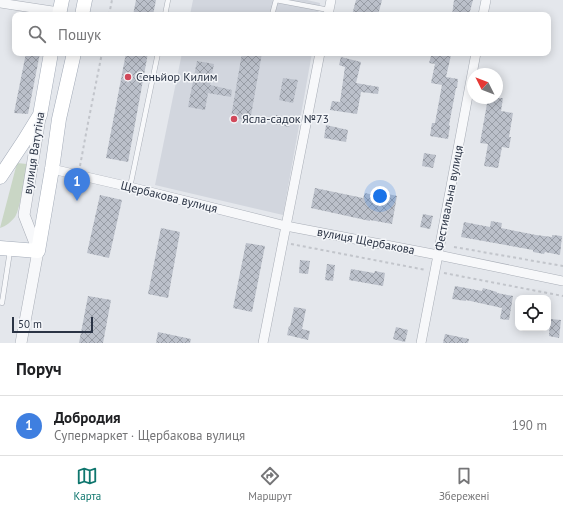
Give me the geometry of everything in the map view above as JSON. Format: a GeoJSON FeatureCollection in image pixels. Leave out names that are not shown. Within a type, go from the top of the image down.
{"type":"FeatureCollection","features":[{"type":"Feature","properties":{"kind":"main road"},"geometry":{"type":"LineString","coordinates":[[83,12],[85,0]]}},
{"type":"Feature","properties":{"kind":"main road","name":"вулиця Ватутіна"},"geometry":{"type":"LineString","coordinates":[[40,115],[51,56]]}},
{"type":"Feature","properties":{"kind":"main road","name":"вулиця Ватутіна"},"geometry":{"type":"LineString","coordinates":[[38,251],[60,119],[73,56]]}},
{"type":"Feature","properties":{"kind":"main road"},"geometry":{"type":"LineString","coordinates":[[0,177],[40,115]]}},
{"type":"Feature","properties":{"kind":"main road"},"geometry":{"type":"LineString","coordinates":[[5,248],[38,251]]}},
{"type":"Feature","properties":{"kind":"street"},"geometry":{"type":"LineString","coordinates":[[328,12],[331,0]]}},
{"type":"Feature","properties":{"kind":"street"},"geometry":{"type":"LineString","coordinates":[[484,12],[486,0]]}},
{"type":"Feature","properties":{"kind":"street"},"geometry":{"type":"LineString","coordinates":[[0,3],[60,9]]}},
{"type":"Feature","properties":{"kind":"street"},"geometry":{"type":"LineString","coordinates":[[263,343],[319,56]]}},
{"type":"Feature","properties":{"kind":"street","name":"Фестивальна вулиця"},"geometry":{"type":"LineString","coordinates":[[421,343],[475,56]]}},
{"type":"Feature","properties":{"kind":"street","name":"вулиця Ватутіна"},"geometry":{"type":"LineString","coordinates":[[21,343],[38,251],[24,215],[40,115]]}},
{"type":"Feature","properties":{"kind":"street","name":"Щербакова вулиця"},"geometry":{"type":"LineString","coordinates":[[52,169],[286,226]]}},
{"type":"Feature","properties":{"kind":"street","name":"вулиця Щербакова"},"geometry":{"type":"LineString","coordinates":[[286,226],[563,281]]}},
{"type":"Feature","properties":{"kind":"lane"},"geometry":{"type":"LineString","coordinates":[[166,12],[168,0]]}},
{"type":"Feature","properties":{"kind":"lane"},"geometry":{"type":"LineString","coordinates":[[273,12],[276,0],[324,12]]}},
{"type":"Feature","properties":{"kind":"lane"},"geometry":{"type":"LineString","coordinates":[[130,187],[157,56]]}},
{"type":"Feature","properties":{"kind":"lane"},"geometry":{"type":"LineString","coordinates":[[0,302],[2,303],[5,248]]}},
{"type":"Feature","properties":{"kind":"path"},"geometry":{"type":"LineString","coordinates":[[110,12],[112,0]]}},
{"type":"Feature","properties":{"kind":"path"},"geometry":{"type":"LineString","coordinates":[[79,175],[101,56]]}},
{"type":"Feature","properties":{"kind":"path"},"geometry":{"type":"LineString","coordinates":[[283,242],[563,296]]}},
{"type":"Feature","properties":{"kind":"path"},"geometry":{"type":"LineString","coordinates":[[440,245],[563,266]]}},
{"type":"Feature","properties":{"kind":"shaded area"},"geometry":{"type":"Polygon","coordinates":[[[193,0],[307,0],[320,3],[318,12],[191,12],[193,0]]]}},
{"type":"Feature","properties":{"kind":"shaded area","name":"Ясла-садок №73"},"geometry":{"type":"Polygon","coordinates":[[[181,56],[311,56],[283,215],[155,185],[181,56]]]}},
{"type":"Feature","properties":{"kind":"green space"},"geometry":{"type":"Polygon","coordinates":[[[17,163],[27,164],[19,206],[15,217],[0,228],[17,163]]]}},
{"type":"Feature","properties":{"kind":"building"},"geometry":{"type":"Polygon","coordinates":[[[136,0],[156,0],[154,12],[134,12],[136,0]]]}},
{"type":"Feature","properties":{"kind":"building"},"geometry":{"type":"Polygon","coordinates":[[[356,0],[382,0],[379,12],[353,12],[356,0]]]}},
{"type":"Feature","properties":{"kind":"building"},"geometry":{"type":"Polygon","coordinates":[[[454,0],[473,0],[470,12],[452,12],[454,0]]]}},
{"type":"Feature","properties":{"kind":"building"},"geometry":{"type":"Polygon","coordinates":[[[25,56],[39,56],[28,114],[14,113],[25,56]]]}},
{"type":"Feature","properties":{"kind":"building"},"geometry":{"type":"Polygon","coordinates":[[[125,56],[147,56],[128,162],[106,158],[125,56]]]}},
{"type":"Feature","properties":{"kind":"building"},"geometry":{"type":"Polygon","coordinates":[[[241,56],[261,56],[250,121],[231,117],[241,56]]]}},
{"type":"Feature","properties":{"kind":"building"},"geometry":{"type":"Polygon","coordinates":[[[431,56],[451,56],[446,77],[458,79],[449,125],[448,139],[430,136],[432,123],[435,123],[442,85],[431,83],[435,64],[429,63],[431,56]]]}},
{"type":"Feature","properties":{"kind":"building"},"geometry":{"type":"Polygon","coordinates":[[[341,57],[361,62],[356,83],[379,87],[378,94],[361,92],[357,114],[330,110],[332,101],[340,102],[345,67],[339,65],[341,57]]]}},
{"type":"Feature","properties":{"kind":"building"},"geometry":{"type":"Polygon","coordinates":[[[197,61],[214,64],[210,85],[232,90],[231,97],[208,93],[205,110],[188,107],[197,61]]]}},
{"type":"Feature","properties":{"kind":"building"},"geometry":{"type":"Polygon","coordinates":[[[283,78],[298,80],[293,103],[279,100],[283,78]]]}},
{"type":"Feature","properties":{"kind":"building"},"geometry":{"type":"Polygon","coordinates":[[[487,104],[502,104],[501,111],[513,113],[509,137],[511,137],[509,148],[502,147],[498,168],[484,166],[488,144],[480,143],[487,104]]]}},
{"type":"Feature","properties":{"kind":"building"},"geometry":{"type":"Polygon","coordinates":[[[276,115],[290,118],[289,127],[275,124],[276,115]]]}},
{"type":"Feature","properties":{"kind":"building"},"geometry":{"type":"Polygon","coordinates":[[[326,125],[348,130],[346,142],[324,138],[326,125]]]}},
{"type":"Feature","properties":{"kind":"building"},"geometry":{"type":"Polygon","coordinates":[[[424,153],[436,155],[433,168],[422,166],[424,153]]]}},
{"type":"Feature","properties":{"kind":"building"},"geometry":{"type":"Polygon","coordinates":[[[315,188],[363,198],[365,193],[387,198],[388,194],[397,196],[392,224],[370,221],[311,208],[315,188]]]}},
{"type":"Feature","properties":{"kind":"building"},"geometry":{"type":"Polygon","coordinates":[[[100,195],[122,200],[109,258],[87,253],[100,195]]]}},
{"type":"Feature","properties":{"kind":"building"},"geometry":{"type":"Polygon","coordinates":[[[423,214],[433,216],[430,229],[420,227],[423,214]]]}},
{"type":"Feature","properties":{"kind":"building"},"geometry":{"type":"Polygon","coordinates":[[[491,221],[502,223],[501,228],[536,235],[552,237],[552,235],[562,236],[560,255],[545,252],[544,254],[533,252],[533,250],[461,237],[464,222],[490,227],[491,221]]]}},
{"type":"Feature","properties":{"kind":"building"},"geometry":{"type":"Polygon","coordinates":[[[161,228],[180,232],[168,298],[148,294],[161,228]]]}},
{"type":"Feature","properties":{"kind":"building"},"geometry":{"type":"Polygon","coordinates":[[[246,243],[265,246],[252,312],[233,308],[246,243]]]}},
{"type":"Feature","properties":{"kind":"building"},"geometry":{"type":"Polygon","coordinates":[[[300,260],[310,261],[308,274],[299,273],[300,260]]]}},
{"type":"Feature","properties":{"kind":"building"},"geometry":{"type":"Polygon","coordinates":[[[327,264],[335,265],[333,281],[325,280],[327,264]]]}},
{"type":"Feature","properties":{"kind":"building"},"geometry":{"type":"Polygon","coordinates":[[[351,269],[374,273],[375,271],[385,273],[383,286],[349,280],[351,269]]]}},
{"type":"Feature","properties":{"kind":"building"},"geometry":{"type":"Polygon","coordinates":[[[455,286],[482,291],[483,288],[497,293],[513,296],[509,320],[500,319],[502,308],[466,300],[452,299],[455,286]]]}},
{"type":"Feature","properties":{"kind":"building"},"geometry":{"type":"Polygon","coordinates":[[[88,296],[111,300],[103,343],[79,343],[88,296]]]}},
{"type":"Feature","properties":{"kind":"building"},"geometry":{"type":"Polygon","coordinates":[[[294,307],[306,309],[302,329],[310,331],[308,340],[287,335],[294,307]]]}},
{"type":"Feature","properties":{"kind":"building"},"geometry":{"type":"Polygon","coordinates":[[[551,319],[561,320],[559,338],[549,336],[549,331],[551,331],[551,319]]]}},
{"type":"Feature","properties":{"kind":"building"},"geometry":{"type":"Polygon","coordinates":[[[396,327],[408,330],[405,342],[393,339],[396,327]]]}},
{"type":"Feature","properties":{"kind":"building"},"geometry":{"type":"Polygon","coordinates":[[[158,332],[191,339],[190,343],[156,343],[158,332]]]}},
{"type":"Feature","properties":{"kind":"building"},"geometry":{"type":"Polygon","coordinates":[[[445,334],[469,339],[468,343],[443,343],[445,334]]]}},
{"type":"Feature","properties":{"kind":"place","name":"Сеньйор Килим"},"geometry":{"type":"Point","coordinates":[128,77]}},
{"type":"Feature","properties":{"kind":"place","name":"Ясла-садок №73"},"geometry":{"type":"Point","coordinates":[234,119]}},
{"type":"Feature","properties":{"kind":"place","name":"Добродия"},"geometry":{"type":"Point","coordinates":[77,201]}}]}
